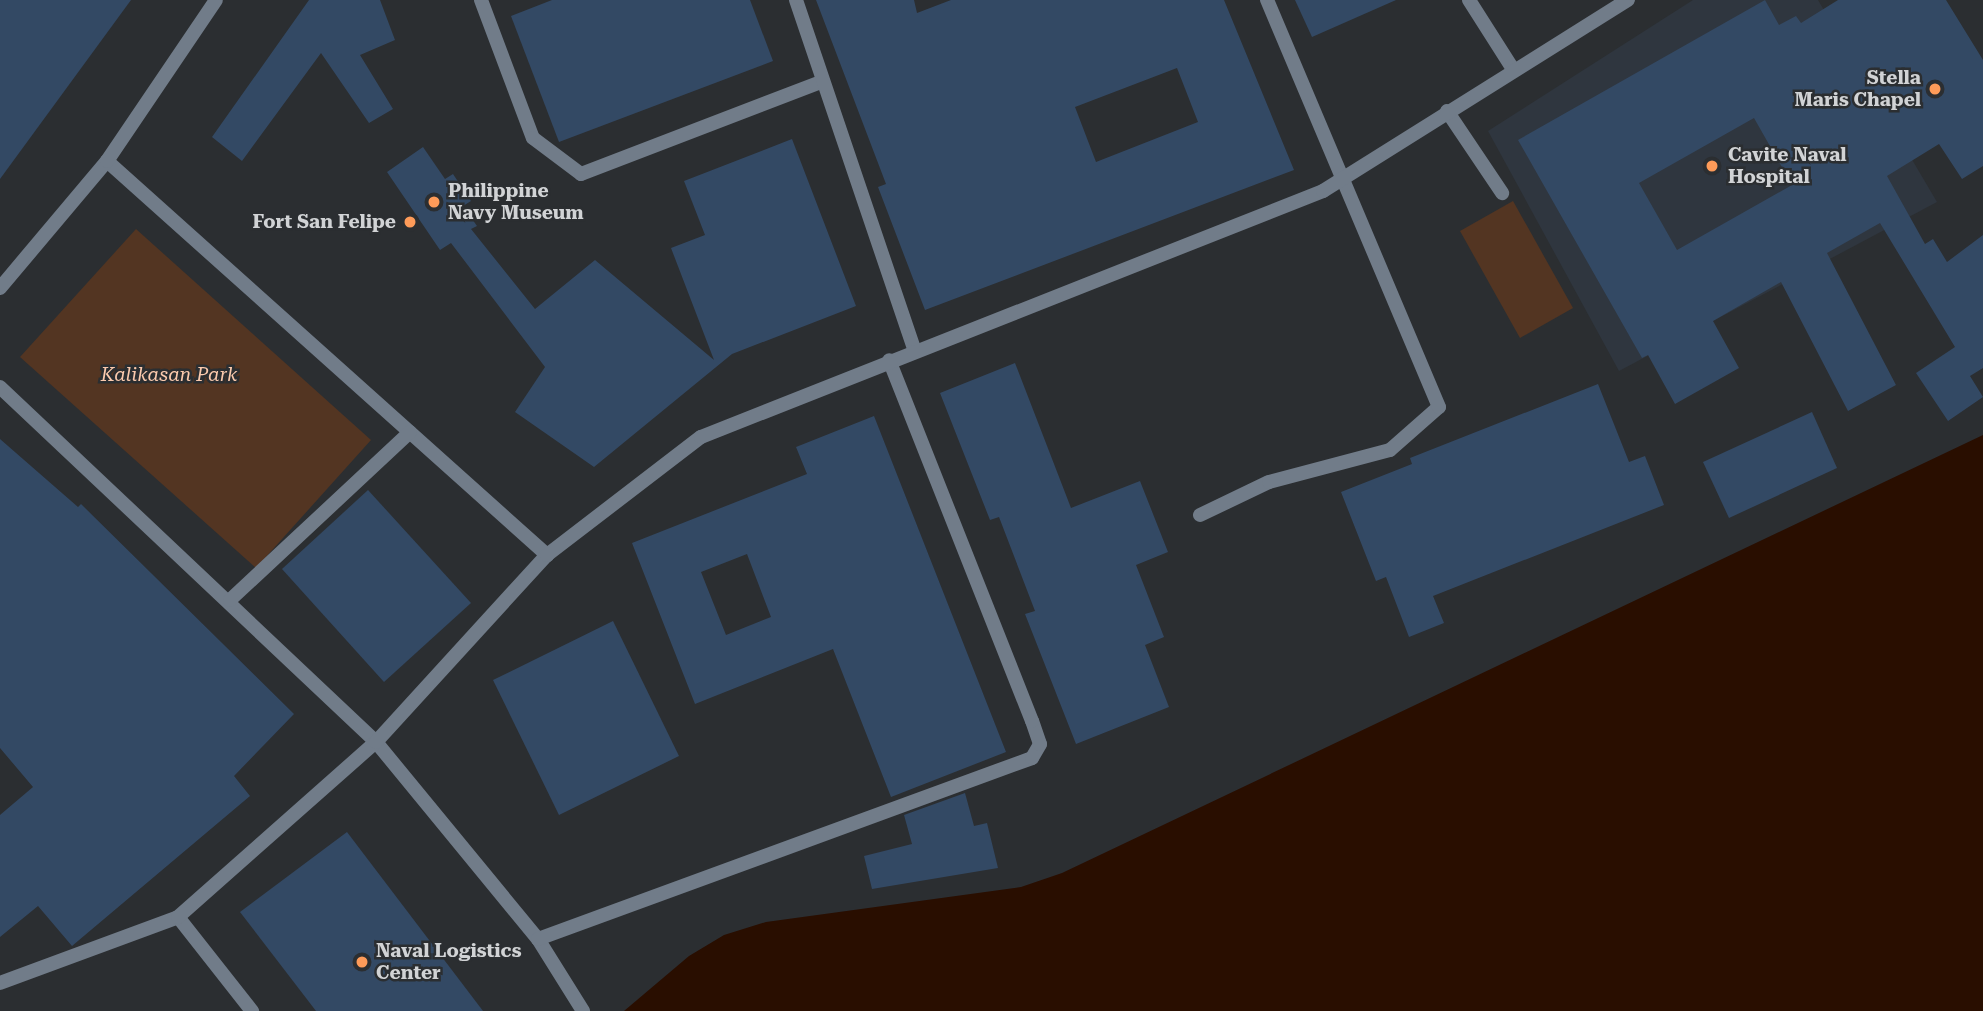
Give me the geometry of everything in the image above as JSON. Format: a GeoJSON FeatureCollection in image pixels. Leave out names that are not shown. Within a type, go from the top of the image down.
{"type":"FeatureCollection","features":[{"type":"Feature","properties":{"kind":"street"},"geometry":{"type":"LineString","coordinates":[[0,288],[107,161],[216,0]]}},
{"type":"Feature","properties":{"kind":"street"},"geometry":{"type":"LineString","coordinates":[[481,0],[533,138],[581,174],[823,81]]}},
{"type":"Feature","properties":{"kind":"street"},"geometry":{"type":"LineString","coordinates":[[796,0],[914,349]]}},
{"type":"Feature","properties":{"kind":"street"},"geometry":{"type":"LineString","coordinates":[[1200,515],[1269,482],[1390,450],[1439,407],[1267,0]]}},
{"type":"Feature","properties":{"kind":"street"},"geometry":{"type":"LineString","coordinates":[[1469,0],[1513,69]]}},
{"type":"Feature","properties":{"kind":"street"},"geometry":{"type":"LineString","coordinates":[[0,983],[178,918],[376,742],[547,555],[701,437],[914,349],[1323,191],[1513,69],[1628,0]]}},
{"type":"Feature","properties":{"kind":"street"},"geometry":{"type":"LineString","coordinates":[[1447,111],[1502,193]]}},
{"type":"Feature","properties":{"kind":"street"},"geometry":{"type":"LineString","coordinates":[[107,161],[547,555]]}},
{"type":"Feature","properties":{"kind":"street"},"geometry":{"type":"LineString","coordinates":[[538,939],[1032,758],[1040,744],[1032,721],[889,360]]}},
{"type":"Feature","properties":{"kind":"street"},"geometry":{"type":"LineString","coordinates":[[0,387],[230,600],[376,742],[538,939],[583,1011]]}},
{"type":"Feature","properties":{"kind":"street"},"geometry":{"type":"LineString","coordinates":[[230,600],[410,432]]}},
{"type":"Feature","properties":{"kind":"street"},"geometry":{"type":"LineString","coordinates":[[178,918],[252,1011]]}},
{"type":"Feature","properties":{"kind":"shaded area","name":"Cavite Naval Hospital"},"geometry":{"type":"Polygon","coordinates":[[[1693,0],[1818,0],[1937,202],[1619,371],[1488,131],[1693,0]]]}},
{"type":"Feature","properties":{"kind":"shaded area"},"geometry":{"type":"Polygon","coordinates":[[[1983,435],[1983,1011],[624,1011],[689,956],[724,935],[766,922],[1021,887],[1062,873],[1983,435]]]}},
{"type":"Feature","properties":{"kind":"green space"},"geometry":{"type":"Polygon","coordinates":[[[1513,201],[1573,308],[1520,338],[1460,231],[1513,201]]]}},
{"type":"Feature","properties":{"kind":"green space","name":"Kalikasan Park"},"geometry":{"type":"Polygon","coordinates":[[[136,229],[371,440],[256,568],[20,357],[136,229]]]}},
{"type":"Feature","properties":{"kind":"building"},"geometry":{"type":"Polygon","coordinates":[[[0,0],[131,0],[0,179],[0,0]]]}},
{"type":"Feature","properties":{"kind":"building"},"geometry":{"type":"Polygon","coordinates":[[[309,0],[380,0],[395,40],[360,55],[393,109],[369,123],[321,53],[242,161],[212,137],[309,0]]]}},
{"type":"Feature","properties":{"kind":"building"},"geometry":{"type":"Polygon","coordinates":[[[552,0],[750,0],[773,61],[559,142],[511,16],[552,0]]]}},
{"type":"Feature","properties":{"kind":"building"},"geometry":{"type":"Polygon","coordinates":[[[816,0],[914,0],[917,13],[951,0],[1224,0],[1294,170],[925,310],[878,187],[886,184],[816,0]],[[1177,68],[1075,107],[1096,162],[1198,122],[1177,68]]]}},
{"type":"Feature","properties":{"kind":"building"},"geometry":{"type":"Polygon","coordinates":[[[1295,0],[1396,0],[1312,37],[1295,0]]]}},
{"type":"Feature","properties":{"kind":"building","name":"Cavite Naval Hospital"},"geometry":{"type":"Polygon","coordinates":[[[1765,0],[1779,25],[1796,16],[1801,23],[1838,0],[1946,0],[1983,60],[1983,166],[1962,179],[1939,144],[1887,176],[1925,244],[1933,239],[1947,262],[1983,235],[1983,368],[1970,376],[1983,397],[1948,421],[1916,373],[1955,347],[1880,223],[1827,253],[1896,385],[1848,411],[1781,282],[1713,321],[1739,368],[1675,404],[1648,355],[1642,358],[1518,140],[1765,0]],[[1754,118],[1639,183],[1677,250],[1792,185],[1754,118]]]}},
{"type":"Feature","properties":{"kind":"building"},"geometry":{"type":"Polygon","coordinates":[[[792,139],[856,306],[732,354],[594,467],[515,412],[545,367],[451,243],[440,250],[387,172],[423,147],[445,179],[453,174],[471,201],[463,206],[477,226],[471,229],[535,309],[595,260],[714,360],[671,248],[705,235],[684,181],[792,139]]]}},
{"type":"Feature","properties":{"kind":"building"},"geometry":{"type":"Polygon","coordinates":[[[1015,363],[1071,508],[1140,481],[1168,552],[1136,565],[1164,637],[1145,645],[1169,707],[1076,744],[1025,614],[1035,611],[999,517],[990,520],[940,393],[1015,363]]]}},
{"type":"Feature","properties":{"kind":"building"},"geometry":{"type":"Polygon","coordinates":[[[1598,384],[1629,462],[1645,456],[1664,505],[1433,596],[1444,623],[1409,637],[1386,577],[1376,581],[1341,492],[1412,464],[1410,458],[1598,384]]]}},
{"type":"Feature","properties":{"kind":"building"},"geometry":{"type":"Polygon","coordinates":[[[1812,412],[1837,468],[1729,518],[1703,462],[1812,412]]]}},
{"type":"Feature","properties":{"kind":"building"},"geometry":{"type":"Polygon","coordinates":[[[874,416],[1006,752],[891,797],[833,649],[695,704],[632,543],[807,474],[796,447],[874,416]],[[747,554],[701,572],[726,635],[771,617],[747,554]]]}},
{"type":"Feature","properties":{"kind":"building"},"geometry":{"type":"Polygon","coordinates":[[[0,439],[78,507],[81,504],[294,714],[234,776],[250,796],[72,946],[38,906],[0,937],[0,815],[33,787],[0,748],[0,439]]]}},
{"type":"Feature","properties":{"kind":"building"},"geometry":{"type":"Polygon","coordinates":[[[368,490],[471,603],[384,682],[282,569],[368,490]]]}},
{"type":"Feature","properties":{"kind":"building"},"geometry":{"type":"Polygon","coordinates":[[[613,621],[679,756],[559,815],[493,680],[613,621]]]}},
{"type":"Feature","properties":{"kind":"building"},"geometry":{"type":"Polygon","coordinates":[[[965,793],[974,826],[987,823],[998,868],[872,889],[864,856],[912,844],[904,815],[965,793]]]}},
{"type":"Feature","properties":{"kind":"building","name":"Naval Logistics Center"},"geometry":{"type":"Polygon","coordinates":[[[347,832],[483,1011],[316,1011],[240,912],[347,832]]]}},
{"type":"Feature","properties":{"kind":"place","name":"Stella Maris Chapel"},"geometry":{"type":"Point","coordinates":[1935,89]}},
{"type":"Feature","properties":{"kind":"place","name":"Cavite Naval Hospital"},"geometry":{"type":"Point","coordinates":[1712,166]}},
{"type":"Feature","properties":{"kind":"place","name":"Philippine Navy Museum"},"geometry":{"type":"Point","coordinates":[434,202]}},
{"type":"Feature","properties":{"kind":"place","name":"Fort San Felipe"},"geometry":{"type":"Point","coordinates":[410,222]}},
{"type":"Feature","properties":{"kind":"place","name":"Naval Logistics Center"},"geometry":{"type":"Point","coordinates":[362,962]}}]}
